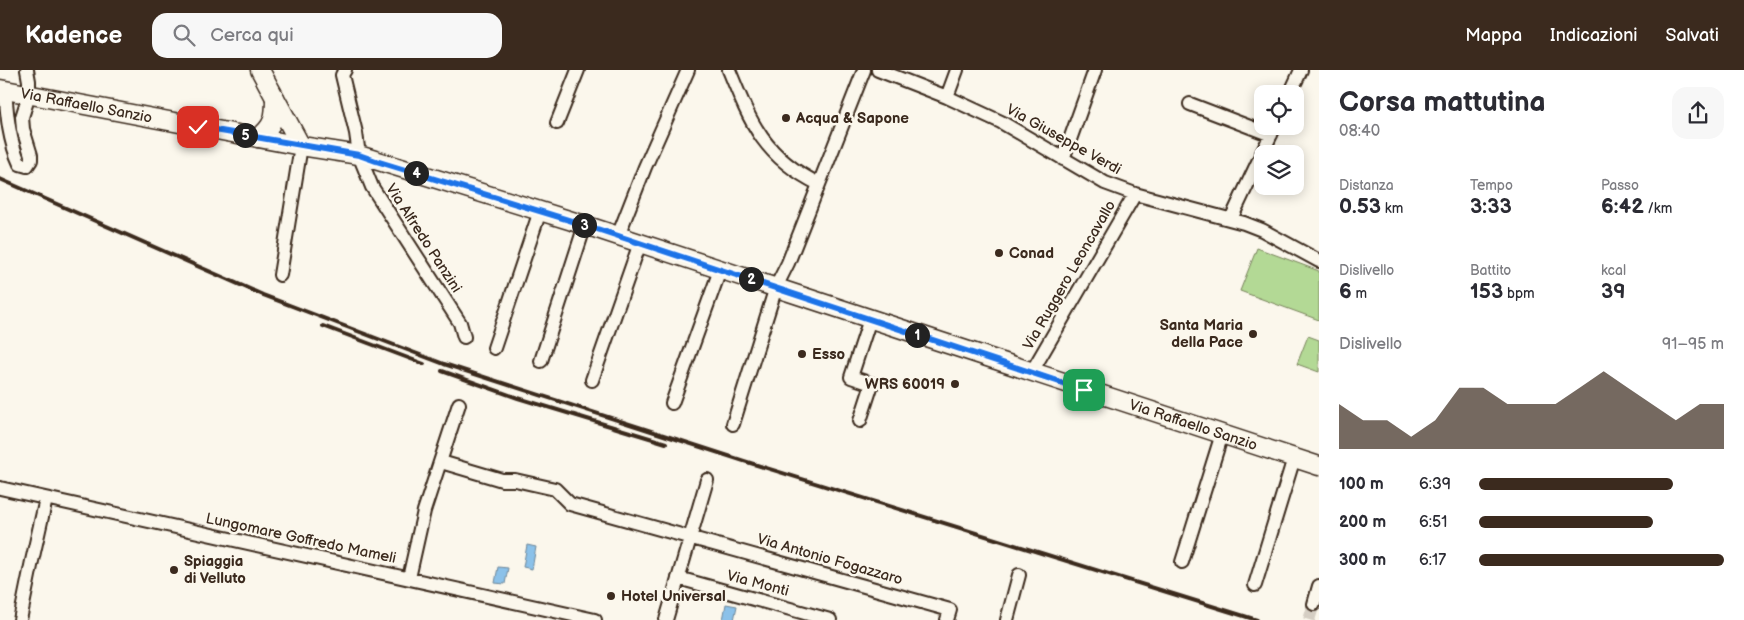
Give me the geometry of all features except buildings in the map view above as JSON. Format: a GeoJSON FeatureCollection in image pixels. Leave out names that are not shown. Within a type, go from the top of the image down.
{"type":"FeatureCollection","features":[{"type":"Feature","properties":{"kind":"main road"},"geometry":{"type":"LineString","coordinates":[[260,70],[301,146]]}},
{"type":"Feature","properties":{"kind":"main road","name":"Via Raffaello Sanzio"},"geometry":{"type":"LineString","coordinates":[[2,90],[301,146],[359,155],[585,225],[1319,466]]}},
{"type":"Feature","properties":{"kind":"main road"},"geometry":{"type":"LineString","coordinates":[[258,138],[272,124],[275,112],[275,98]]}},
{"type":"Feature","properties":{"kind":"street"},"geometry":{"type":"LineString","coordinates":[[2,90],[9,130],[18,159],[24,166],[27,166],[31,160],[31,155],[23,129],[22,117],[29,94],[27,70]]}},
{"type":"Feature","properties":{"kind":"street"},"geometry":{"type":"LineString","coordinates":[[557,123],[578,70]]}},
{"type":"Feature","properties":{"kind":"street"},"geometry":{"type":"LineString","coordinates":[[618,236],[645,168],[688,70]]}},
{"type":"Feature","properties":{"kind":"street"},"geometry":{"type":"LineString","coordinates":[[729,70],[746,111],[760,137],[782,160],[801,175],[819,184]]}},
{"type":"Feature","properties":{"kind":"street"},"geometry":{"type":"LineString","coordinates":[[734,424],[776,287],[788,263],[864,70]]}},
{"type":"Feature","properties":{"kind":"street","name":"Via Giuseppe Verdi"},"geometry":{"type":"LineString","coordinates":[[878,70],[947,97],[1001,122],[1105,183],[1135,194],[1262,230],[1319,261]]}},
{"type":"Feature","properties":{"kind":"street"},"geometry":{"type":"LineString","coordinates":[[947,97],[957,70]]}},
{"type":"Feature","properties":{"kind":"street"},"geometry":{"type":"LineString","coordinates":[[1063,159],[1095,70]]}},
{"type":"Feature","properties":{"kind":"street"},"geometry":{"type":"LineString","coordinates":[[1294,85],[1301,70]]}},
{"type":"Feature","properties":{"kind":"street","name":"Via Alfredo Panzini"},"geometry":{"type":"LineString","coordinates":[[343,72],[359,155],[372,187],[460,323],[464,337]]}},
{"type":"Feature","properties":{"kind":"street"},"geometry":{"type":"LineString","coordinates":[[1190,104],[1254,124]]}},
{"type":"Feature","properties":{"kind":"street"},"geometry":{"type":"LineString","coordinates":[[1232,220],[1271,135]]}},
{"type":"Feature","properties":{"kind":"street"},"geometry":{"type":"LineString","coordinates":[[280,275],[301,146]]}},
{"type":"Feature","properties":{"kind":"street","name":"Via Ruggero Leoncavallo"},"geometry":{"type":"LineString","coordinates":[[1031,373],[1135,194]]}},
{"type":"Feature","properties":{"kind":"street"},"geometry":{"type":"LineString","coordinates":[[494,348],[540,211]]}},
{"type":"Feature","properties":{"kind":"street"},"geometry":{"type":"LineString","coordinates":[[541,362],[585,225]]}},
{"type":"Feature","properties":{"kind":"street"},"geometry":{"type":"LineString","coordinates":[[592,380],[640,243]]}},
{"type":"Feature","properties":{"kind":"street"},"geometry":{"type":"LineString","coordinates":[[672,403],[720,270]]}},
{"type":"Feature","properties":{"kind":"street"},"geometry":{"type":"LineString","coordinates":[[860,421],[872,384],[851,377],[870,319]]}},
{"type":"Feature","properties":{"kind":"street"},"geometry":{"type":"LineString","coordinates":[[409,578],[420,526],[459,404]]}},
{"type":"Feature","properties":{"kind":"street"},"geometry":{"type":"LineString","coordinates":[[1182,562],[1222,434]]}},
{"type":"Feature","properties":{"kind":"street"},"geometry":{"type":"LineString","coordinates":[[1255,585],[1294,458]]}},
{"type":"Feature","properties":{"kind":"street"},"geometry":{"type":"LineString","coordinates":[[441,462],[502,480],[515,480],[555,489],[570,504],[690,537]]}},
{"type":"Feature","properties":{"kind":"street"},"geometry":{"type":"LineString","coordinates":[[666,620],[707,480]]}},
{"type":"Feature","properties":{"kind":"street","name":"Lungomare Goffredo Mameli"},"geometry":{"type":"LineString","coordinates":[[0,488],[595,620]]}},
{"type":"Feature","properties":{"kind":"street"},"geometry":{"type":"LineString","coordinates":[[20,620],[46,499]]}},
{"type":"Feature","properties":{"kind":"street","name":"Via Antonio Fogazzaro"},"geometry":{"type":"LineString","coordinates":[[690,537],[950,610],[947,620]]}},
{"type":"Feature","properties":{"kind":"street"},"geometry":{"type":"LineString","coordinates":[[1007,620],[1020,575]]}},
{"type":"Feature","properties":{"kind":"street","name":"Via Monti"},"geometry":{"type":"LineString","coordinates":[[678,578],[830,620]]}},
{"type":"Feature","properties":{"kind":"street"},"geometry":{"type":"LineString","coordinates":[[1314,604],[1319,586]]}},
{"type":"Feature","properties":{"kind":"green space"},"geometry":{"type":"Polygon","coordinates":[[[1257,248],[1319,271],[1319,320],[1240,291],[1257,248]]]}},
{"type":"Feature","properties":{"kind":"green space"},"geometry":{"type":"Polygon","coordinates":[[[1308,336],[1319,340],[1319,372],[1297,364],[1308,336]]]}},
{"type":"Feature","properties":{"kind":"water"},"geometry":{"type":"Polygon","coordinates":[[[527,545],[536,547],[532,569],[523,567],[527,545]]]}},
{"type":"Feature","properties":{"kind":"water"},"geometry":{"type":"Polygon","coordinates":[[[498,567],[508,568],[505,584],[495,583],[498,567]]]}},
{"type":"Feature","properties":{"kind":"water"},"geometry":{"type":"Polygon","coordinates":[[[726,604],[737,606],[734,620],[723,620],[726,604]]]}},
{"type":"Feature","properties":{"kind":"tunnel"},"geometry":{"type":"LineString","coordinates":[[1309,620],[1314,604]]}},
{"type":"Feature","properties":{"kind":"railway"},"geometry":{"type":"LineString","coordinates":[[0,179],[263,295],[444,364],[744,461],[1257,620]]}},
{"type":"Feature","properties":{"kind":"railway"},"geometry":{"type":"LineString","coordinates":[[323,326],[424,364]]}},
{"type":"Feature","properties":{"kind":"railway"},"geometry":{"type":"LineString","coordinates":[[442,371],[518,398],[666,443]]}},
{"type":"Feature","properties":{"kind":"place","name":"Acqua & Sapone"},"geometry":{"type":"Point","coordinates":[786,118]}},
{"type":"Feature","properties":{"kind":"place","name":"Conad"},"geometry":{"type":"Point","coordinates":[999,253]}},
{"type":"Feature","properties":{"kind":"place","name":"Santa Maria della Pace"},"geometry":{"type":"Point","coordinates":[1253,334]}},
{"type":"Feature","properties":{"kind":"place","name":"Esso"},"geometry":{"type":"Point","coordinates":[802,354]}},
{"type":"Feature","properties":{"kind":"place","name":"WRS 60019"},"geometry":{"type":"Point","coordinates":[955,384]}},
{"type":"Feature","properties":{"kind":"place","name":"Spiaggia di Velluto"},"geometry":{"type":"Point","coordinates":[174,570]}},
{"type":"Feature","properties":{"kind":"place","name":"Hotel Universal"},"geometry":{"type":"Point","coordinates":[611,596]}},
{"type":"Feature","properties":{"kind":"route"},"geometry":{"type":"LineString","coordinates":[[198,127],[359,155],[585,225],[1084,390]]}}]}
